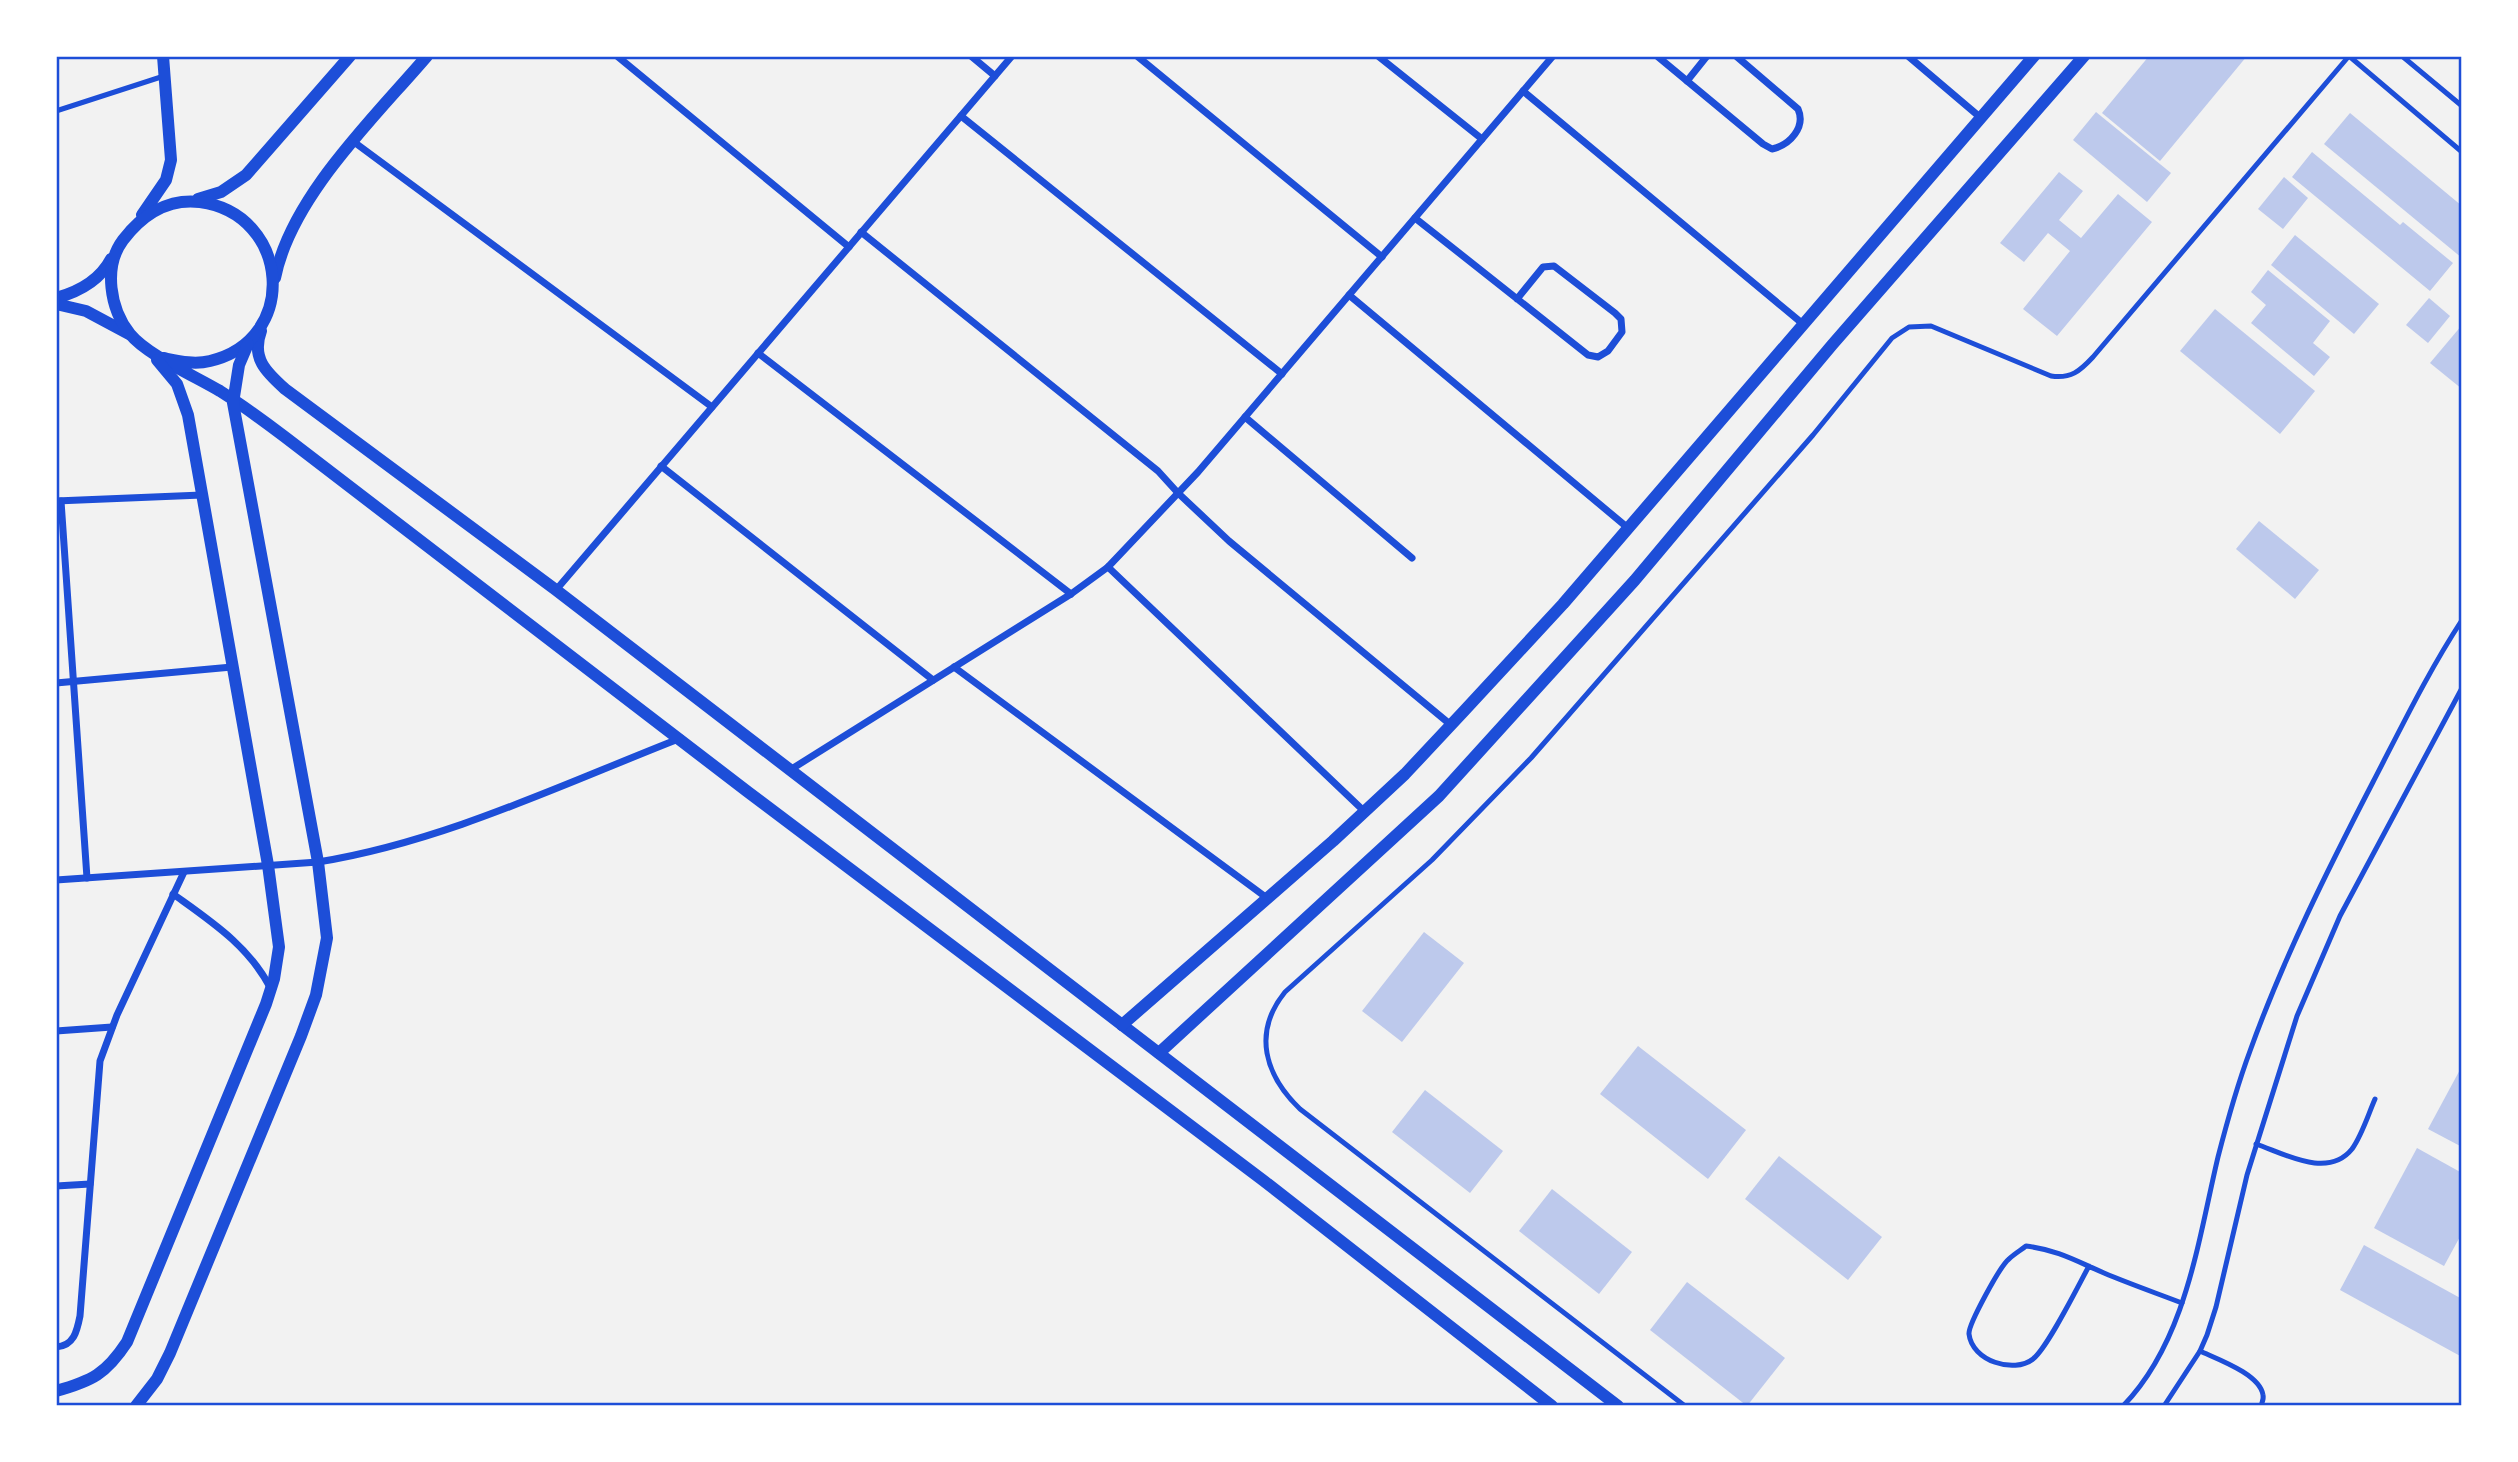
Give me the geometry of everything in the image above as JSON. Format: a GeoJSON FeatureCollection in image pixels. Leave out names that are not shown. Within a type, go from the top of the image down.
{"type":"FeatureCollection","features":[{"type":"Feature","properties":{"kind":"street"},"geometry":{"type":"LineString","coordinates":[[56,298],[78,291],[107,267],[120,244],[154,200],[170,169],[172,150],[163,56]]}},
{"type":"Feature","properties":{"kind":"street"},"geometry":{"type":"LineString","coordinates":[[138,222],[161,207],[206,198],[221,192],[246,174],[350,56]]}},
{"type":"Feature","properties":{"kind":"street"},"geometry":{"type":"LineString","coordinates":[[427,56],[320,183],[302,209],[288,239],[271,303],[259,335],[258,357],[263,368],[273,379],[556,590],[1618,1406]]}},
{"type":"Feature","properties":{"kind":"street"},"geometry":{"type":"LineString","coordinates":[[617,56],[849,247]]}},
{"type":"Feature","properties":{"kind":"street"},"geometry":{"type":"LineString","coordinates":[[971,56],[995,75]]}},
{"type":"Feature","properties":{"kind":"street"},"geometry":{"type":"LineString","coordinates":[[556,590],[1012,56]]}},
{"type":"Feature","properties":{"kind":"street"},"geometry":{"type":"LineString","coordinates":[[1137,56],[1382,257]]}},
{"type":"Feature","properties":{"kind":"street"},"geometry":{"type":"LineString","coordinates":[[1378,56],[1482,139]]}},
{"type":"Feature","properties":{"kind":"street"},"geometry":{"type":"LineString","coordinates":[[790,770],[1071,594],[1108,567],[1245,417],[1553,56]]}},
{"type":"Feature","properties":{"kind":"street"},"geometry":{"type":"LineString","coordinates":[[1657,56],[1763,144],[1772,149],[1783,145],[1799,126],[1798,109],[1736,56]]}},
{"type":"Feature","properties":{"kind":"street"},"geometry":{"type":"LineString","coordinates":[[1686,80],[1707,56]]}},
{"type":"Feature","properties":{"kind":"street"},"geometry":{"type":"LineString","coordinates":[[1908,56],[1981,118]]}},
{"type":"Feature","properties":{"kind":"street"},"geometry":{"type":"LineString","coordinates":[[1122,1025],[1365,812],[1451,725],[1563,604],[2034,56]]}},
{"type":"Feature","properties":{"kind":"street"},"geometry":{"type":"LineString","coordinates":[[1159,1053],[1439,796],[1634,580],[1832,345],[2084,56]]}},
{"type":"Feature","properties":{"kind":"street"},"geometry":{"type":"LineString","coordinates":[[1523,91],[1803,324]]}},
{"type":"Feature","properties":{"kind":"street"},"geometry":{"type":"LineString","coordinates":[[961,116],[1282,374]]}},
{"type":"Feature","properties":{"kind":"street"},"geometry":{"type":"LineString","coordinates":[[354,142],[712,407]]}},
{"type":"Feature","properties":{"kind":"street"},"geometry":{"type":"LineString","coordinates":[[189,201],[215,204],[239,216],[249,225],[258,235],[271,259],[274,285]]}},
{"type":"Feature","properties":{"kind":"street"},"geometry":{"type":"LineString","coordinates":[[1415,218],[1517,299],[1592,357],[1598,357],[1608,351],[1622,332],[1621,319],[1615,313],[1554,267],[1543,267],[1517,299]]}},
{"type":"Feature","properties":{"kind":"street"},"geometry":{"type":"LineString","coordinates":[[861,232],[1158,471],[1229,541],[1451,725]]}},
{"type":"Feature","properties":{"kind":"street"},"geometry":{"type":"LineString","coordinates":[[120,244],[112,266],[111,291],[118,314],[130,335]]}},
{"type":"Feature","properties":{"kind":"street"},"geometry":{"type":"LineString","coordinates":[[1349,295],[1628,528]]}},
{"type":"Feature","properties":{"kind":"street"},"geometry":{"type":"LineString","coordinates":[[56,303],[86,311],[130,335],[173,377],[184,397],[268,865],[279,947],[271,989],[127,1342],[117,1357],[95,1378],[56,1391]]}},
{"type":"Feature","properties":{"kind":"street"},"geometry":{"type":"LineString","coordinates":[[136,1406],[157,1379],[170,1353],[301,1036],[316,995],[327,938],[318,862],[233,400],[239,365],[250,340],[265,320]]}},
{"type":"Feature","properties":{"kind":"street"},"geometry":{"type":"LineString","coordinates":[[163,358],[186,363],[209,362],[231,354],[250,340]]}},
{"type":"Feature","properties":{"kind":"street"},"geometry":{"type":"LineString","coordinates":[[141,345],[233,400],[276,430],[681,738],[770,809],[1264,1181],[1552,1406]]}},
{"type":"Feature","properties":{"kind":"street"},"geometry":{"type":"LineString","coordinates":[[758,353],[1071,594]]}},
{"type":"Feature","properties":{"kind":"street"},"geometry":{"type":"LineString","coordinates":[[1245,417],[1412,558]]}},
{"type":"Feature","properties":{"kind":"street"},"geometry":{"type":"LineString","coordinates":[[243,453],[240,429],[246,418],[255,418],[276,430]]}},
{"type":"Feature","properties":{"kind":"street"},"geometry":{"type":"LineString","coordinates":[[661,466],[933,680]]}},
{"type":"Feature","properties":{"kind":"street"},"geometry":{"type":"LineString","coordinates":[[88,878],[59,501],[202,495]]}},
{"type":"Feature","properties":{"kind":"street"},"geometry":{"type":"LineString","coordinates":[[1108,567],[1365,812]]}},
{"type":"Feature","properties":{"kind":"street"},"geometry":{"type":"LineString","coordinates":[[56,683],[232,667]]}},
{"type":"Feature","properties":{"kind":"street"},"geometry":{"type":"LineString","coordinates":[[954,667],[1267,898]]}},
{"type":"Feature","properties":{"kind":"street"},"geometry":{"type":"LineString","coordinates":[[56,880],[318,862],[354,856],[435,833],[681,738]]}},
{"type":"Feature","properties":{"kind":"street"},"geometry":{"type":"LineString","coordinates":[[56,1347],[68,1344],[78,1326],[100,1061],[111,1027],[184,872]]}},
{"type":"Feature","properties":{"kind":"street"},"geometry":{"type":"LineString","coordinates":[[173,894],[239,944],[259,967],[271,989]]}},
{"type":"Feature","properties":{"kind":"street"},"geometry":{"type":"LineString","coordinates":[[56,1031],[111,1027]]}},
{"type":"Feature","properties":{"kind":"street"},"geometry":{"type":"LineString","coordinates":[[56,1186],[90,1184]]}},
{"type":"Feature","properties":{"kind":"lane"},"geometry":{"type":"LineString","coordinates":[[1685,1406],[1300,1109],[1275,1079],[1269,1060],[1266,1047],[1270,1012],[1285,992],[1461,832],[1531,758],[1804,445],[1892,338],[1909,327],[1931,327],[2051,376],[2061,377],[2076,373],[2349,56],[2462,152]]}},
{"type":"Feature","properties":{"kind":"lane"},"geometry":{"type":"LineString","coordinates":[[2402,56],[2462,106]]}},
{"type":"Feature","properties":{"kind":"lane"},"geometry":{"type":"LineString","coordinates":[[56,111],[164,76]]}},
{"type":"Feature","properties":{"kind":"lane"},"geometry":{"type":"LineString","coordinates":[[2123,1406],[2169,1336],[2191,1280],[2218,1156],[2234,1100],[2271,995],[2343,841],[2411,709],[2462,620]]}},
{"type":"Feature","properties":{"kind":"lane"},"geometry":{"type":"LineString","coordinates":[[2164,1406],[2200,1351],[2216,1307],[2247,1175],[2297,1016],[2340,916],[2462,688]]}},
{"type":"Feature","properties":{"kind":"lane"},"geometry":{"type":"LineString","coordinates":[[2256,1144],[2312,1163],[2327,1164],[2341,1159],[2353,1148],[2375,1099]]}},
{"type":"Feature","properties":{"kind":"lane"},"geometry":{"type":"LineString","coordinates":[[2089,1266],[2034,1358],[2019,1367],[2004,1365],[1985,1356],[1972,1345],[1968,1331],[1991,1285],[2007,1260],[2026,1247],[2050,1249],[2182,1303]]}},
{"type":"Feature","properties":{"kind":"lane"},"geometry":{"type":"LineString","coordinates":[[2200,1351],[2256,1382],[2263,1395],[2262,1406]]}},
{"type":"Feature","properties":{"kind":"building"},"geometry":{"type":"Polygon","coordinates":[[[2149,56],[2247,56],[2160,161],[2102,113],[2149,56]]]}},
{"type":"Feature","properties":{"kind":"building"},"geometry":{"type":"Polygon","coordinates":[[[2096,112],[2171,173],[2147,202],[2073,140],[2096,112]]]}},
{"type":"Feature","properties":{"kind":"building"},"geometry":{"type":"Polygon","coordinates":[[[2350,113],[2462,206],[2462,258],[2324,144],[2350,113]]]}},
{"type":"Feature","properties":{"kind":"building"},"geometry":{"type":"Polygon","coordinates":[[[2312,152],[2400,225],[2403,222],[2453,263],[2430,291],[2292,177],[2312,152]]]}},
{"type":"Feature","properties":{"kind":"building"},"geometry":{"type":"Polygon","coordinates":[[[2059,172],[2083,191],[2059,220],[2081,238],[2118,194],[2152,222],[2057,336],[2023,309],[2070,251],[2048,233],[2024,262],[2000,243],[2059,172]]]}},
{"type":"Feature","properties":{"kind":"building"},"geometry":{"type":"Polygon","coordinates":[[[2284,177],[2308,198],[2283,229],[2258,209],[2284,177]]]}},
{"type":"Feature","properties":{"kind":"building"},"geometry":{"type":"Polygon","coordinates":[[[2295,235],[2379,304],[2354,334],[2271,265],[2295,235]]]}},
{"type":"Feature","properties":{"kind":"building"},"geometry":{"type":"Polygon","coordinates":[[[2268,270],[2330,321],[2313,343],[2330,357],[2314,376],[2251,323],[2266,305],[2251,292],[2268,270]]]}},
{"type":"Feature","properties":{"kind":"building"},"geometry":{"type":"Polygon","coordinates":[[[2429,298],[2450,316],[2428,343],[2406,325],[2429,298]]]}},
{"type":"Feature","properties":{"kind":"building"},"geometry":{"type":"Polygon","coordinates":[[[2215,309],[2315,391],[2280,434],[2180,351],[2215,309]]]}},
{"type":"Feature","properties":{"kind":"building"},"geometry":{"type":"Polygon","coordinates":[[[2462,325],[2462,389],[2430,363],[2462,325]]]}},
{"type":"Feature","properties":{"kind":"building"},"geometry":{"type":"Polygon","coordinates":[[[2259,521],[2319,570],[2295,599],[2236,549],[2259,521]]]}},
{"type":"Feature","properties":{"kind":"building"},"geometry":{"type":"Polygon","coordinates":[[[1424,932],[1464,963],[1402,1042],[1362,1011],[1424,932]]]}},
{"type":"Feature","properties":{"kind":"building"},"geometry":{"type":"Polygon","coordinates":[[[1638,1046],[1746,1130],[1708,1179],[1600,1094],[1638,1046]]]}},
{"type":"Feature","properties":{"kind":"building"},"geometry":{"type":"Polygon","coordinates":[[[2462,1066],[2462,1147],[2428,1129],[2462,1066]]]}},
{"type":"Feature","properties":{"kind":"building"},"geometry":{"type":"Polygon","coordinates":[[[1425,1090],[1503,1151],[1470,1193],[1392,1132],[1425,1090]]]}},
{"type":"Feature","properties":{"kind":"building"},"geometry":{"type":"Polygon","coordinates":[[[2417,1148],[2462,1173],[2462,1233],[2444,1266],[2374,1228],[2417,1148]]]}},
{"type":"Feature","properties":{"kind":"building"},"geometry":{"type":"Polygon","coordinates":[[[1779,1156],[1882,1237],[1848,1280],[1745,1199],[1779,1156]]]}},
{"type":"Feature","properties":{"kind":"building"},"geometry":{"type":"Polygon","coordinates":[[[1552,1189],[1632,1252],[1599,1294],[1519,1231],[1552,1189]]]}},
{"type":"Feature","properties":{"kind":"building"},"geometry":{"type":"Polygon","coordinates":[[[2364,1245],[2462,1299],[2462,1357],[2340,1290],[2364,1245]]]}},
{"type":"Feature","properties":{"kind":"building"},"geometry":{"type":"Polygon","coordinates":[[[1687,1282],[1785,1358],[1747,1406],[1650,1330],[1687,1282]]]}}]}
